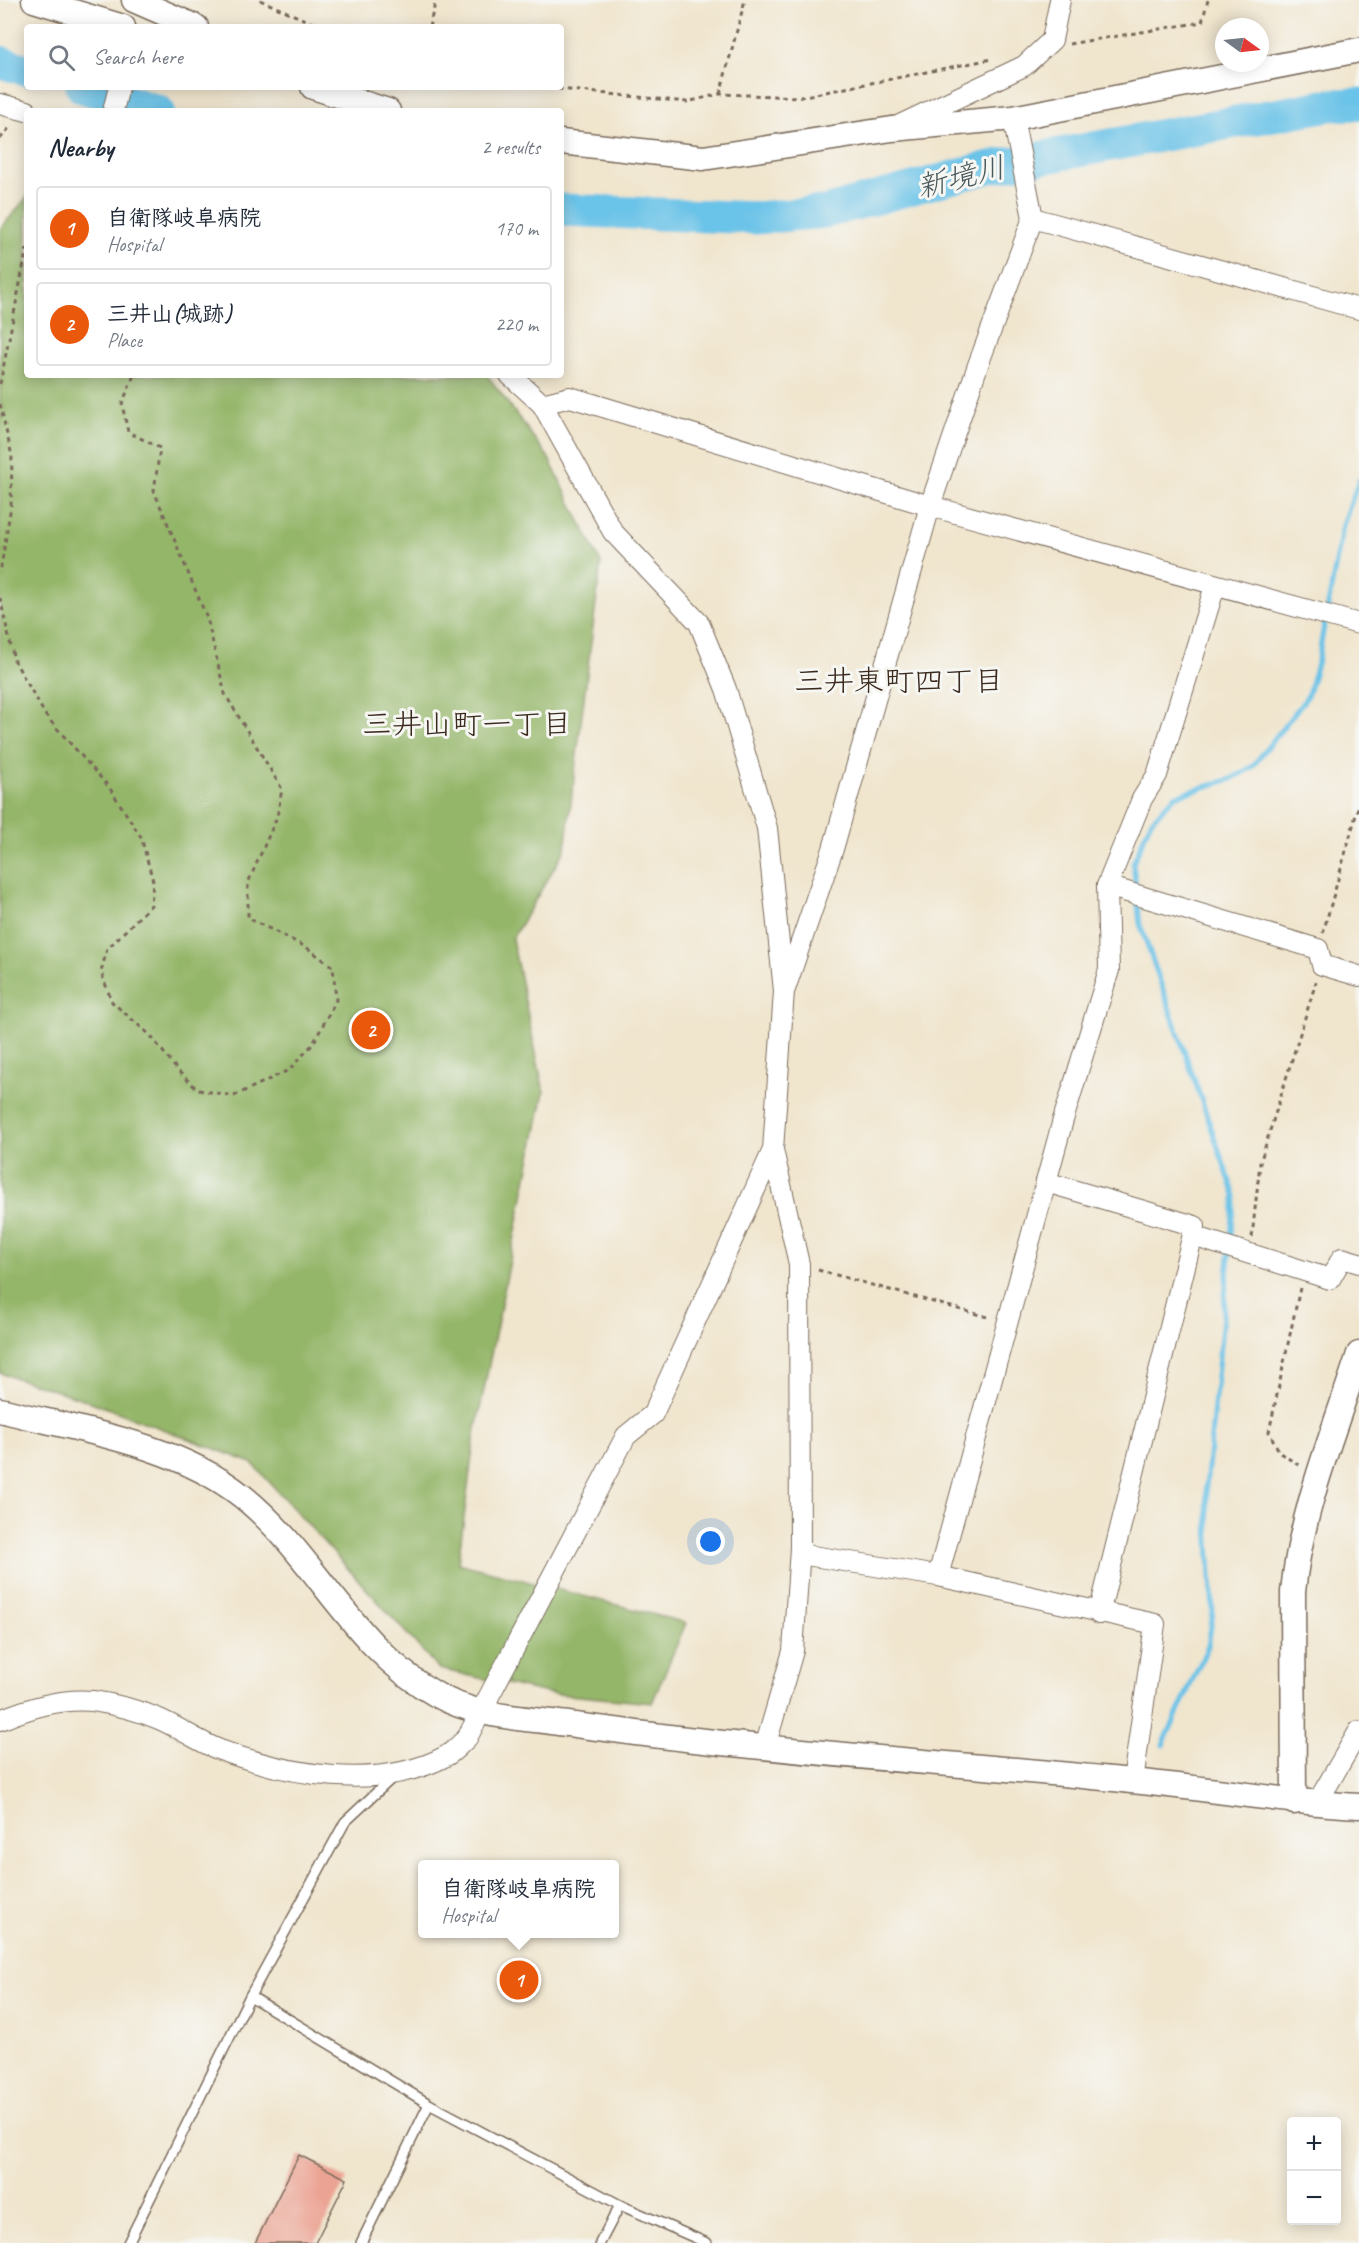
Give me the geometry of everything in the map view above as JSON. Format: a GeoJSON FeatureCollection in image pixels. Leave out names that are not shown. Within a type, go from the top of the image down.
{"type":"FeatureCollection","features":[{"type":"Feature","properties":{"kind":"street"},"geometry":{"type":"LineString","coordinates":[[34,0],[113,24]]}},
{"type":"Feature","properties":{"kind":"street"},"geometry":{"type":"LineString","coordinates":[[134,0],[189,24]]}},
{"type":"Feature","properties":{"kind":"street"},"geometry":{"type":"LineString","coordinates":[[892,129],[1024,66],[1052,40],[1060,0]]}},
{"type":"Feature","properties":{"kind":"street"},"geometry":{"type":"LineString","coordinates":[[564,142],[703,158],[892,129],[1015,124],[1359,50]]}},
{"type":"Feature","properties":{"kind":"street"},"geometry":{"type":"LineString","coordinates":[[114,108],[119,90]]}},
{"type":"Feature","properties":{"kind":"street"},"geometry":{"type":"LineString","coordinates":[[323,90],[379,108]]}},
{"type":"Feature","properties":{"kind":"street"},"geometry":{"type":"LineString","coordinates":[[0,104],[24,110]]}},
{"type":"Feature","properties":{"kind":"street"},"geometry":{"type":"LineString","coordinates":[[784,991],[790,980],[833,849],[930,506],[978,364],[1033,213],[1015,124]]}},
{"type":"Feature","properties":{"kind":"street"},"geometry":{"type":"LineString","coordinates":[[1033,213],[1359,309]]}},
{"type":"Feature","properties":{"kind":"street"},"geometry":{"type":"LineString","coordinates":[[513,378],[543,404],[613,532],[699,623],[722,678],[767,828],[784,991],[773,1150],[799,1264],[800,1554],[794,1651],[765,1747]]}},
{"type":"Feature","properties":{"kind":"street"},"geometry":{"type":"LineString","coordinates":[[543,404],[570,398],[930,506],[1359,624]]}},
{"type":"Feature","properties":{"kind":"street"},"geometry":{"type":"LineString","coordinates":[[938,1576],[1046,1182],[1109,970],[1107,886],[1142,800],[1157,776],[1215,586]]}},
{"type":"Feature","properties":{"kind":"street"},"geometry":{"type":"LineString","coordinates":[[1107,886],[1320,957],[1359,976]]}},
{"type":"Feature","properties":{"kind":"street"},"geometry":{"type":"LineString","coordinates":[[0,1720],[27,1708],[65,1701],[94,1701],[157,1718],[219,1749],[285,1769],[355,1777],[412,1770],[448,1755],[467,1738],[478,1713],[626,1436],[653,1414],[773,1150]]}},
{"type":"Feature","properties":{"kind":"street"},"geometry":{"type":"LineString","coordinates":[[1046,1182],[1195,1226],[1099,1614]]}},
{"type":"Feature","properties":{"kind":"street"},"geometry":{"type":"LineString","coordinates":[[1193,1236],[1330,1279],[1342,1257],[1359,1263]]}},
{"type":"Feature","properties":{"kind":"street"},"geometry":{"type":"LineString","coordinates":[[1305,1802],[1293,1592],[1305,1519],[1359,1354]]}},
{"type":"Feature","properties":{"kind":"street"},"geometry":{"type":"LineString","coordinates":[[0,1410],[139,1446],[194,1465],[242,1496],[288,1541],[359,1632],[401,1670],[437,1695],[478,1713],[765,1747],[1133,1781],[1305,1802],[1359,1806]]}},
{"type":"Feature","properties":{"kind":"street"},"geometry":{"type":"LineString","coordinates":[[800,1554],[938,1576],[1099,1614],[1155,1624],[1133,1781]]}},
{"type":"Feature","properties":{"kind":"street"},"geometry":{"type":"LineString","coordinates":[[1305,1802],[1359,1731]]}},
{"type":"Feature","properties":{"kind":"lane"},"geometry":{"type":"LineString","coordinates":[[128,2243],[250,1996],[345,1822],[399,1772]]}},
{"type":"Feature","properties":{"kind":"lane"},"geometry":{"type":"LineString","coordinates":[[250,1996],[429,2104],[620,2205],[707,2243]]}},
{"type":"Feature","properties":{"kind":"lane"},"geometry":{"type":"LineString","coordinates":[[361,2243],[429,2104]]}},
{"type":"Feature","properties":{"kind":"lane"},"geometry":{"type":"LineString","coordinates":[[600,2243],[620,2205]]}},
{"type":"Feature","properties":{"kind":"path"},"geometry":{"type":"LineString","coordinates":[[260,0],[314,24]]}},
{"type":"Feature","properties":{"kind":"path"},"geometry":{"type":"LineString","coordinates":[[430,24],[436,0]]}},
{"type":"Feature","properties":{"kind":"path"},"geometry":{"type":"LineString","coordinates":[[720,94],[745,0]]}},
{"type":"Feature","properties":{"kind":"path"},"geometry":{"type":"LineString","coordinates":[[1040,49],[1202,22],[1208,0]]}},
{"type":"Feature","properties":{"kind":"path"},"geometry":{"type":"LineString","coordinates":[[564,89],[687,102],[720,94],[800,97],[994,58]]}},
{"type":"Feature","properties":{"kind":"path"},"geometry":{"type":"LineString","coordinates":[[0,384],[24,263]]}},
{"type":"Feature","properties":{"kind":"path"},"geometry":{"type":"LineString","coordinates":[[0,598],[14,660],[46,716],[109,787],[141,837],[153,881],[151,905],[107,949],[101,972],[112,1002],[150,1035],[178,1071],[198,1090],[234,1096],[289,1070],[312,1044],[336,1000],[333,968],[306,947],[248,918],[248,883],[277,817],[282,789],[225,694],[207,618],[154,491],[160,448],[128,432],[122,404],[133,378]]}},
{"type":"Feature","properties":{"kind":"path"},"geometry":{"type":"LineString","coordinates":[[0,404],[12,456],[11,506],[0,573]]}},
{"type":"Feature","properties":{"kind":"path"},"geometry":{"type":"LineString","coordinates":[[1251,1253],[1260,1163],[1320,957],[1359,804]]}},
{"type":"Feature","properties":{"kind":"path"},"geometry":{"type":"LineString","coordinates":[[799,1264],[1007,1323]]}},
{"type":"Feature","properties":{"kind":"path"},"geometry":{"type":"LineString","coordinates":[[1304,1272],[1269,1432],[1280,1453],[1319,1479]]}},
{"type":"Feature","properties":{"kind":"green space"},"geometry":{"type":"Polygon","coordinates":[[[24,201],[24,378],[489,378],[548,457],[601,563],[565,850],[512,939],[544,1092],[475,1434],[458,1563],[686,1623],[652,1703],[547,1693],[439,1669],[252,1463],[86,1400],[0,1373],[0,229],[24,201]]]}},
{"type":"Feature","properties":{"kind":"building"},"geometry":{"type":"Polygon","coordinates":[[[299,2155],[347,2179],[315,2243],[255,2243],[299,2155]]]}},
{"type":"Feature","properties":{"kind":"waterway","name":"新境川"},"geometry":{"type":"LineString","coordinates":[[0,62],[24,69]]}},
{"type":"Feature","properties":{"kind":"waterway","name":"新境川"},"geometry":{"type":"LineString","coordinates":[[92,90],[148,108]]}},
{"type":"Feature","properties":{"kind":"waterway","name":"新境川"},"geometry":{"type":"LineString","coordinates":[[564,210],[756,218],[825,212],[990,167],[1329,105],[1359,104]]}},
{"type":"Feature","properties":{"kind":"waterway"},"geometry":{"type":"LineString","coordinates":[[1327,611],[1343,525],[1359,480]]}},
{"type":"Feature","properties":{"kind":"waterway"},"geometry":{"type":"LineString","coordinates":[[1136,889],[1133,863],[1151,821],[1175,796],[1231,779],[1252,767],[1307,697],[1318,660],[1325,620]]}},
{"type":"Feature","properties":{"kind":"waterway"},"geometry":{"type":"LineString","coordinates":[[1137,898],[1140,924],[1235,1196],[1206,1487],[1213,1613],[1208,1646],[1163,1745]]}},
{"type":"Feature","properties":{"kind":"place","name":"三井山(城跡)"},"geometry":{"type":"Point","coordinates":[371,1030]}},
{"type":"Feature","properties":{"kind":"place","name":"自衛隊岐阜病院"},"geometry":{"type":"Point","coordinates":[519,1980]}},
{"type":"Feature","properties":{"kind":"district","name":"三井東町四丁目"},"geometry":{"type":"Point","coordinates":[899,681]}},
{"type":"Feature","properties":{"kind":"district","name":"三井山町一丁目"},"geometry":{"type":"Point","coordinates":[467,724]}}]}
